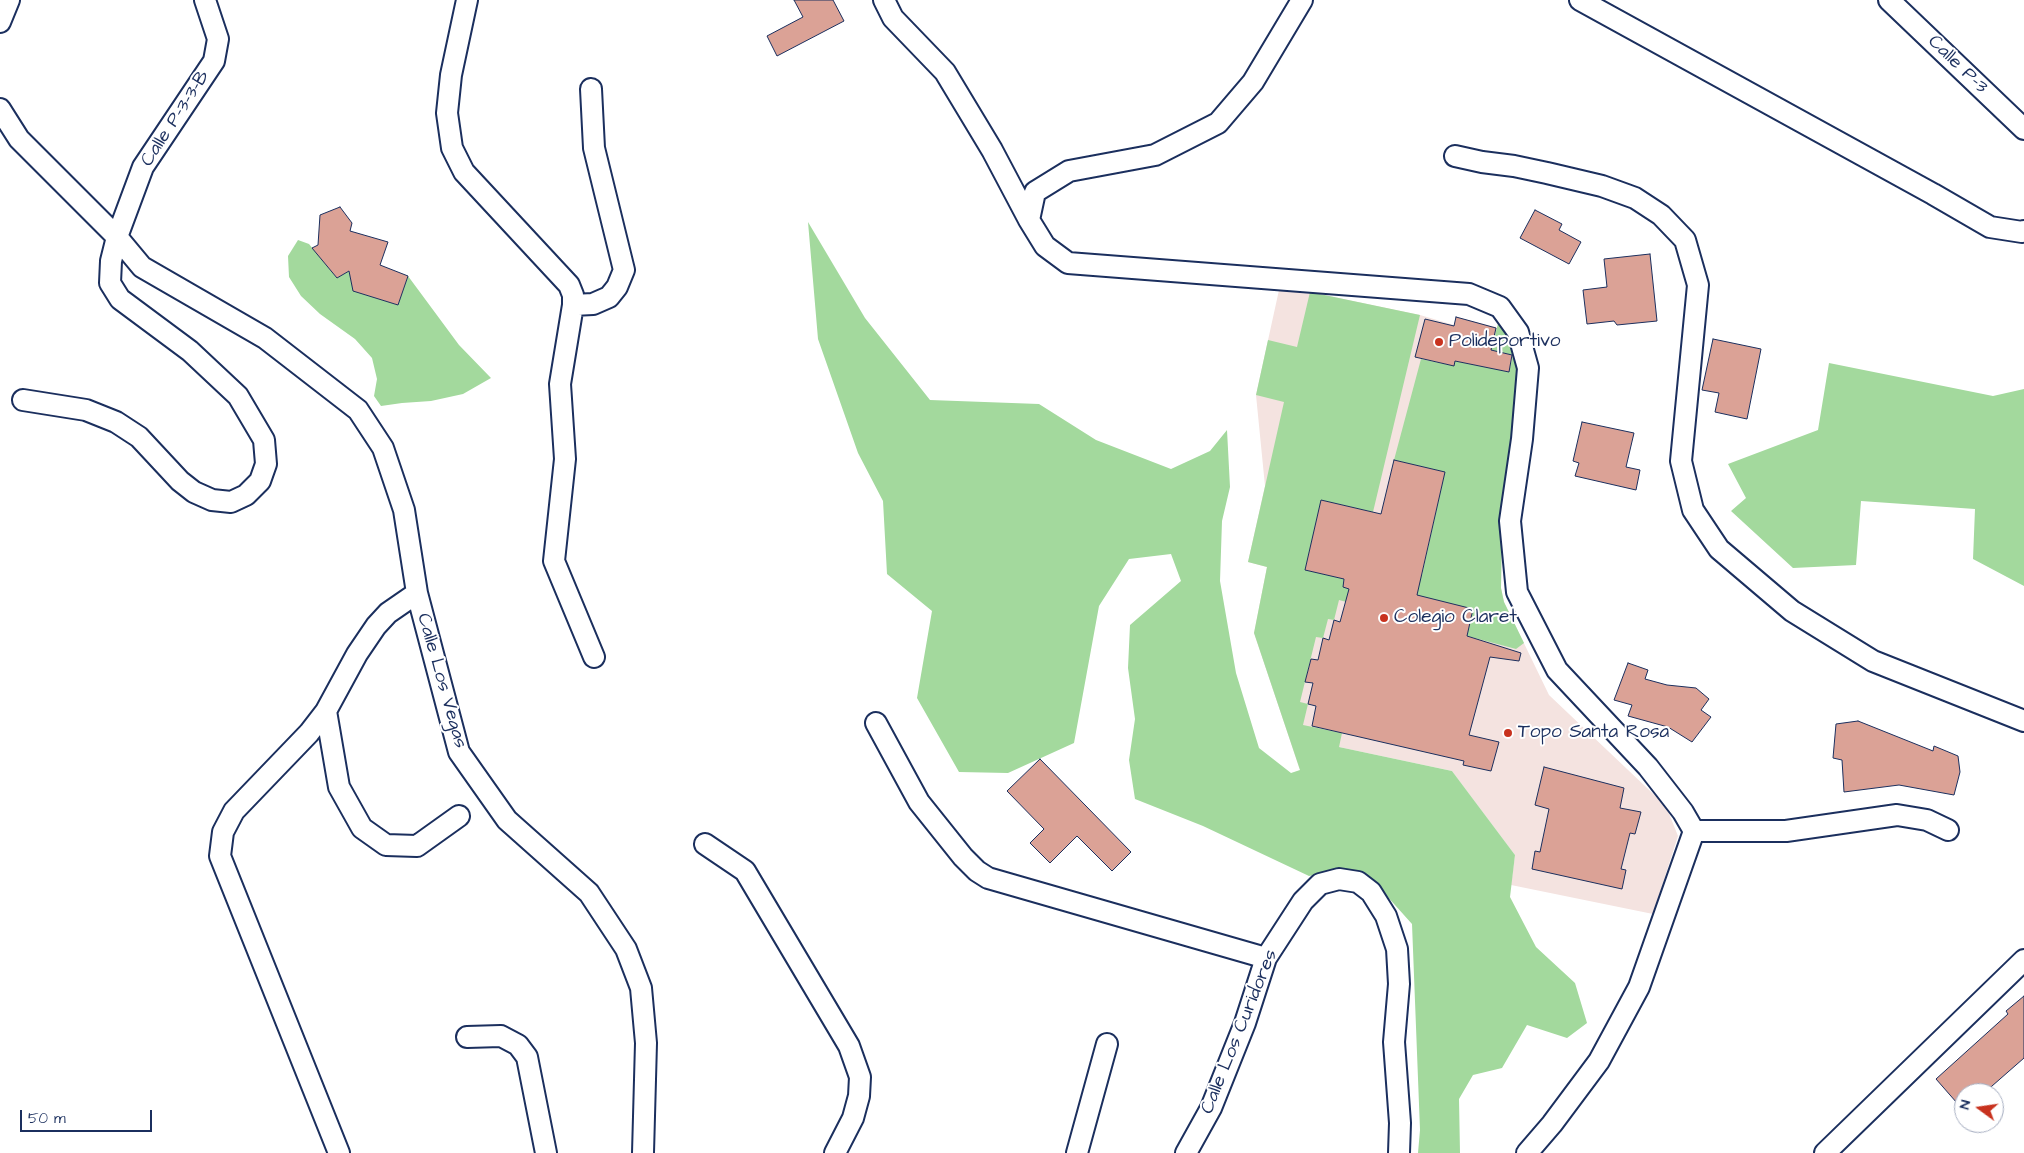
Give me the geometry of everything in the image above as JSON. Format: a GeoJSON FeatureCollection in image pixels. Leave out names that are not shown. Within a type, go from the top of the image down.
{"type":"FeatureCollection","features":[{"type":"Feature","properties":{"kind":"street"},"geometry":{"type":"LineString","coordinates":[[0,22],[9,0]]}},
{"type":"Feature","properties":{"kind":"street","name":"Calle P-3-3-B"},"geometry":{"type":"LineString","coordinates":[[23,400],[86,410],[116,422],[139,437],[180,481],[194,492],[212,500],[231,502],[246,495],[260,481],[266,464],[264,440],[238,396],[190,351],[120,299],[110,284],[111,261],[117,237],[142,167],[214,60],[218,39],[205,0]]}},
{"type":"Feature","properties":{"kind":"street"},"geometry":{"type":"LineString","coordinates":[[467,0],[451,75],[447,113],[452,148],[464,172],[569,285],[572,295],[573,305],[560,384],[565,438],[565,468],[554,561],[594,657]]}},
{"type":"Feature","properties":{"kind":"street"},"geometry":{"type":"LineString","coordinates":[[884,0],[893,18],[945,72],[992,150],[1028,220],[1045,246],[1068,263],[1469,294],[1500,307],[1518,332],[1528,368],[1522,439],[1510,521],[1517,592],[1557,670],[1648,767],[1683,812],[1694,832],[1639,987],[1599,1061],[1552,1124],[1527,1153]]}},
{"type":"Feature","properties":{"kind":"street"},"geometry":{"type":"LineString","coordinates":[[1028,220],[1035,192],[1069,171],[1155,155],[1218,123],[1253,82],[1302,0]]}},
{"type":"Feature","properties":{"kind":"street"},"geometry":{"type":"LineString","coordinates":[[1580,0],[1990,227],[2024,231]]}},
{"type":"Feature","properties":{"kind":"street","name":"Calle P-3"},"geometry":{"type":"LineString","coordinates":[[1889,0],[2024,129]]}},
{"type":"Feature","properties":{"kind":"street"},"geometry":{"type":"LineString","coordinates":[[573,305],[593,304],[609,298],[617,287],[624,270],[594,148],[591,89]]}},
{"type":"Feature","properties":{"kind":"street","name":"Calle Los Vegas"},"geometry":{"type":"LineString","coordinates":[[0,109],[19,139],[117,237],[142,267],[265,338],[358,410],[383,448],[404,510],[417,593],[459,752],[507,820],[590,892],[626,949],[641,988],[646,1043],[643,1153]]}},
{"type":"Feature","properties":{"kind":"street"},"geometry":{"type":"LineString","coordinates":[[1455,156],[1539,171],[1602,186],[1635,198],[1661,215],[1685,240],[1698,285],[1681,461],[1693,510],[1719,549],[1792,611],[1873,661],[2024,721]]}},
{"type":"Feature","properties":{"kind":"street"},"geometry":{"type":"LineString","coordinates":[[338,1153],[220,856],[223,832],[234,811],[309,733],[326,711],[357,654],[376,626],[388,613],[417,593]]}},
{"type":"Feature","properties":{"kind":"street"},"geometry":{"type":"LineString","coordinates":[[326,711],[339,787],[362,828],[386,845],[417,846],[459,816]]}},
{"type":"Feature","properties":{"kind":"street"},"geometry":{"type":"LineString","coordinates":[[876,723],[919,802],[963,857],[977,871],[988,878],[1266,958]]}},
{"type":"Feature","properties":{"kind":"street"},"geometry":{"type":"LineString","coordinates":[[1694,832],[1786,831],[1897,815],[1927,820],[1948,830]]}},
{"type":"Feature","properties":{"kind":"street"},"geometry":{"type":"LineString","coordinates":[[705,844],[745,871],[849,1046],[860,1077],[859,1096],[853,1118],[834,1153]]}},
{"type":"Feature","properties":{"kind":"street","name":"Calle Los Curidores"},"geometry":{"type":"LineString","coordinates":[[1186,1153],[1211,1108],[1245,1023],[1266,958],[1303,901],[1320,884],[1339,879],[1358,882],[1371,892],[1386,916],[1397,949],[1399,984],[1394,1042],[1400,1123],[1400,1153]]}},
{"type":"Feature","properties":{"kind":"street"},"geometry":{"type":"LineString","coordinates":[[1826,1153],[2024,960]]}},
{"type":"Feature","properties":{"kind":"street"},"geometry":{"type":"LineString","coordinates":[[467,1037],[501,1036],[518,1045],[527,1057],[546,1153]]}},
{"type":"Feature","properties":{"kind":"street"},"geometry":{"type":"LineString","coordinates":[[1077,1153],[1107,1044]]}},
{"type":"Feature","properties":{"kind":"shaded area","name":"Colegio Claret"},"geometry":{"type":"Polygon","coordinates":[[[1279,290],[1310,292],[1420,315],[1454,325],[1456,317],[1496,327],[1525,350],[1502,529],[1501,588],[1504,602],[1549,695],[1666,806],[1678,836],[1653,914],[1511,885],[1515,855],[1452,771],[1339,747],[1300,770],[1254,633],[1267,567],[1248,562],[1265,486],[1256,395],[1279,290]]]}},
{"type":"Feature","properties":{"kind":"green space"},"geometry":{"type":"Polygon","coordinates":[[[808,222],[865,318],[930,400],[1039,404],[1096,440],[1171,469],[1210,451],[1227,430],[1230,487],[1222,521],[1220,581],[1236,673],[1259,748],[1291,773],[1300,770],[1254,633],[1267,567],[1248,562],[1284,402],[1256,395],[1268,340],[1297,347],[1310,292],[1420,315],[1373,512],[1321,500],[1305,570],[1344,579],[1343,587],[1357,592],[1354,604],[1339,600],[1334,620],[1328,619],[1323,638],[1316,637],[1300,702],[1308,704],[1303,725],[1342,733],[1339,747],[1452,771],[1515,855],[1510,897],[1536,947],[1575,983],[1587,1023],[1567,1038],[1527,1025],[1502,1068],[1473,1075],[1459,1099],[1460,1153],[1418,1153],[1420,1130],[1412,924],[1377,885],[1341,869],[1309,876],[1203,826],[1135,799],[1129,760],[1135,719],[1128,668],[1130,625],[1181,581],[1171,554],[1129,559],[1099,606],[1074,743],[1008,773],[959,772],[917,698],[932,611],[887,574],[883,501],[858,453],[818,339],[808,222]]]}},
{"type":"Feature","properties":{"kind":"green space"},"geometry":{"type":"Polygon","coordinates":[[[298,240],[309,244],[337,278],[349,271],[354,291],[398,305],[408,276],[459,345],[491,378],[463,394],[431,401],[381,406],[374,396],[377,379],[372,358],[355,339],[320,314],[301,296],[289,277],[288,256],[298,240]]]}},
{"type":"Feature","properties":{"kind":"green space"},"geometry":{"type":"Polygon","coordinates":[[[1499,320],[1525,350],[1502,529],[1501,588],[1504,602],[1524,643],[1516,649],[1467,636],[1473,609],[1409,593],[1422,575],[1445,472],[1394,460],[1421,359],[1454,366],[1455,361],[1509,372],[1513,355],[1491,350],[1499,320]]]}},
{"type":"Feature","properties":{"kind":"green space"},"geometry":{"type":"Polygon","coordinates":[[[1829,363],[1993,396],[2024,389],[2024,586],[1973,559],[1975,509],[1861,501],[1856,565],[1793,568],[1731,511],[1746,498],[1728,464],[1818,430],[1829,363]]]}},
{"type":"Feature","properties":{"kind":"building"},"geometry":{"type":"Polygon","coordinates":[[[794,0],[833,0],[844,21],[777,56],[767,36],[803,17],[794,0]]]}},
{"type":"Feature","properties":{"kind":"building"},"geometry":{"type":"Polygon","coordinates":[[[340,207],[352,223],[350,231],[388,242],[380,265],[408,276],[398,305],[353,291],[349,271],[337,278],[312,248],[318,245],[320,215],[340,207]]]}},
{"type":"Feature","properties":{"kind":"building"},"geometry":{"type":"Polygon","coordinates":[[[1535,210],[1562,224],[1559,230],[1581,242],[1569,264],[1520,238],[1535,210]]]}},
{"type":"Feature","properties":{"kind":"building"},"geometry":{"type":"Polygon","coordinates":[[[1650,254],[1657,321],[1617,325],[1614,321],[1587,324],[1583,290],[1607,287],[1604,259],[1650,254]]]}},
{"type":"Feature","properties":{"kind":"building"},"geometry":{"type":"Polygon","coordinates":[[[1456,317],[1496,328],[1491,350],[1512,355],[1509,372],[1455,361],[1454,366],[1415,357],[1425,319],[1454,326],[1456,317]]]}},
{"type":"Feature","properties":{"kind":"building"},"geometry":{"type":"Polygon","coordinates":[[[1713,339],[1761,349],[1747,419],[1715,412],[1719,393],[1702,390],[1713,339]]]}},
{"type":"Feature","properties":{"kind":"building"},"geometry":{"type":"Polygon","coordinates":[[[1582,422],[1634,433],[1626,467],[1640,470],[1636,490],[1575,476],[1579,463],[1573,461],[1582,422]]]}},
{"type":"Feature","properties":{"kind":"building"},"geometry":{"type":"Polygon","coordinates":[[[1394,460],[1445,472],[1417,595],[1473,609],[1467,636],[1521,653],[1519,661],[1490,657],[1469,735],[1499,742],[1491,771],[1463,765],[1464,761],[1312,726],[1316,706],[1308,704],[1313,683],[1305,682],[1311,659],[1318,660],[1323,638],[1329,640],[1334,620],[1340,622],[1349,589],[1343,587],[1344,579],[1305,570],[1321,500],[1381,514],[1394,460]]]}},
{"type":"Feature","properties":{"kind":"building"},"geometry":{"type":"Polygon","coordinates":[[[1628,663],[1648,670],[1645,679],[1667,685],[1696,688],[1709,699],[1701,710],[1711,717],[1692,742],[1668,727],[1628,716],[1632,705],[1614,700],[1628,663]]]}},
{"type":"Feature","properties":{"kind":"building"},"geometry":{"type":"Polygon","coordinates":[[[1858,721],[1933,751],[1934,746],[1958,756],[1960,772],[1954,795],[1899,785],[1844,792],[1842,760],[1833,758],[1836,724],[1858,721]]]}},
{"type":"Feature","properties":{"kind":"building"},"geometry":{"type":"Polygon","coordinates":[[[1040,759],[1131,852],[1112,871],[1077,836],[1050,863],[1030,843],[1044,829],[1007,791],[1040,759]]]}},
{"type":"Feature","properties":{"kind":"building"},"geometry":{"type":"Polygon","coordinates":[[[1544,767],[1624,788],[1620,808],[1641,812],[1635,834],[1630,833],[1621,869],[1626,870],[1622,889],[1532,869],[1535,851],[1540,852],[1549,809],[1535,805],[1544,767]]]}},
{"type":"Feature","properties":{"kind":"building"},"geometry":{"type":"Polygon","coordinates":[[[2024,996],[2024,1058],[1995,1083],[1954,1083],[1954,1100],[1936,1079],[2008,1014],[2006,1011],[2024,996]]]}},
{"type":"Feature","properties":{"kind":"place","name":"Polideportivo"},"geometry":{"type":"Point","coordinates":[1439,342]}},
{"type":"Feature","properties":{"kind":"place","name":"Colegio Claret"},"geometry":{"type":"Point","coordinates":[1384,618]}},
{"type":"Feature","properties":{"kind":"place","name":"Topo Santa Rosa"},"geometry":{"type":"Point","coordinates":[1508,733]}}]}
